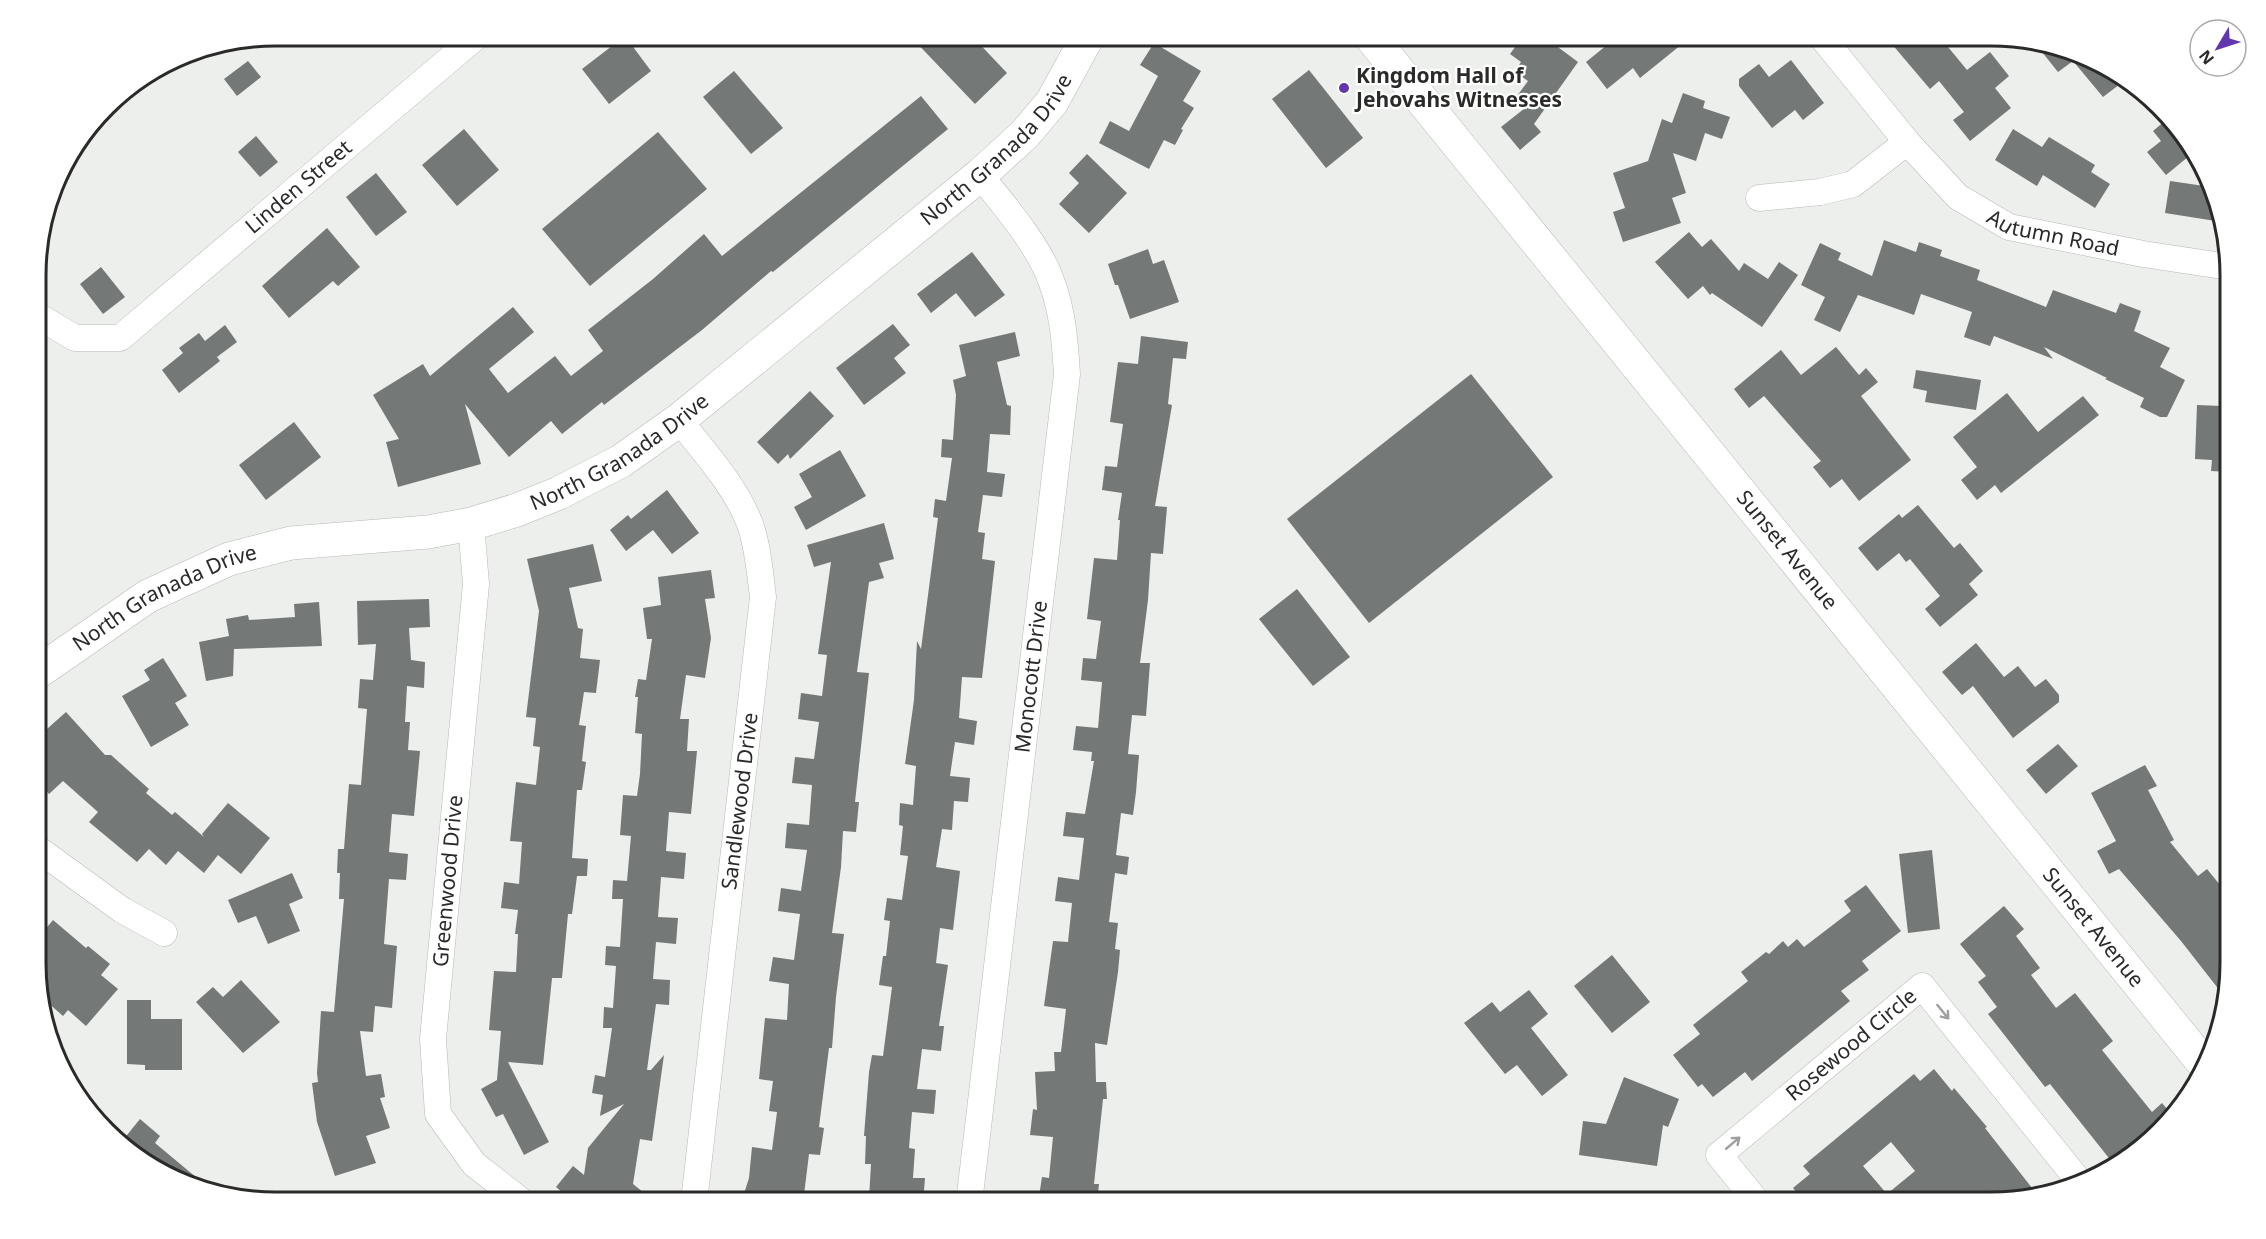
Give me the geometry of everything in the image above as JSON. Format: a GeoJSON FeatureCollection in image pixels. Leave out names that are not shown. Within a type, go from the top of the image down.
{"type":"FeatureCollection","features":[{"type":"Feature","properties":{"kind":"main road","name":"North Granada Drive"},"geometry":{"type":"LineString","coordinates":[[46,666],[148,596],[229,559],[291,543],[428,532],[471,524],[517,510],[559,493],[621,461],[679,420],[980,175],[1024,135],[1052,102],[1083,46]]}},
{"type":"Feature","properties":{"kind":"main road","name":"Sunset Avenue"},"geometry":{"type":"LineString","coordinates":[[1378,46],[2199,1058]]}},
{"type":"Feature","properties":{"kind":"street","name":"Linden Street"},"geometry":{"type":"LineString","coordinates":[[46,321],[75,338],[120,338],[465,46]]}},
{"type":"Feature","properties":{"kind":"street","name":"Autumn Road"},"geometry":{"type":"LineString","coordinates":[[1829,46],[1907,142],[1958,197],[2009,227],[2143,254],[2219,266]]}},
{"type":"Feature","properties":{"kind":"street"},"geometry":{"type":"LineString","coordinates":[[1759,198],[1820,192],[1853,184],[1907,142]]}},
{"type":"Feature","properties":{"kind":"street","name":"Monocott Drive"},"geometry":{"type":"LineString","coordinates":[[970,1192],[1067,374],[1065,332],[1052,282],[1029,240],[980,175]]}},
{"type":"Feature","properties":{"kind":"street","name":"Sandlewood Drive"},"geometry":{"type":"LineString","coordinates":[[679,420],[729,485],[750,523],[764,597],[695,1192]]}},
{"type":"Feature","properties":{"kind":"street","name":"Greenwood Drive"},"geometry":{"type":"LineString","coordinates":[[471,524],[476,584],[433,1040],[438,1114],[474,1164],[510,1192]]}},
{"type":"Feature","properties":{"kind":"street"},"geometry":{"type":"LineString","coordinates":[[46,855],[122,910],[164,933]]}},
{"type":"Feature","properties":{"kind":"street","name":"Rosewood Circle"},"geometry":{"type":"LineString","coordinates":[[1749,1192],[1719,1155],[1922,986],[2075,1176]]}},
{"type":"Feature","properties":{"kind":"building"},"geometry":{"type":"Polygon","coordinates":[[[612,46],[632,46],[651,71],[609,104],[582,69],[612,46]]]}},
{"type":"Feature","properties":{"kind":"building"},"geometry":{"type":"Polygon","coordinates":[[[920,46],[981,46],[1007,73],[975,104],[920,46]]]}},
{"type":"Feature","properties":{"kind":"building"},"geometry":{"type":"Polygon","coordinates":[[[1152,46],[1159,46],[1201,71],[1183,101],[1194,108],[1181,129],[1183,130],[1175,145],[1164,140],[1149,169],[1099,143],[1110,121],[1129,131],[1158,76],[1140,65],[1152,46]]]}},
{"type":"Feature","properties":{"kind":"building"},"geometry":{"type":"Polygon","coordinates":[[[1516,46],[1556,46],[1578,62],[1534,124],[1541,132],[1520,150],[1501,127],[1529,105],[1517,96],[1528,81],[1515,72],[1521,62],[1510,54],[1516,46]]]}},
{"type":"Feature","properties":{"kind":"building"},"geometry":{"type":"Polygon","coordinates":[[[1606,46],[1680,46],[1640,78],[1633,68],[1607,89],[1586,62],[1606,46]]]}},
{"type":"Feature","properties":{"kind":"building"},"geometry":{"type":"Polygon","coordinates":[[[1893,46],[1947,46],[1967,70],[1990,52],[2009,76],[1995,88],[2011,108],[1970,141],[1953,120],[1964,112],[1939,81],[1930,89],[1893,46]]]}},
{"type":"Feature","properties":{"kind":"building"},"geometry":{"type":"Polygon","coordinates":[[[2042,52],[2072,62],[2058,72],[2042,52]]]}},
{"type":"Feature","properties":{"kind":"building"},"geometry":{"type":"Polygon","coordinates":[[[1791,60],[1824,103],[1803,120],[1795,110],[1772,128],[1739,86],[1739,79],[1759,64],[1769,77],[1791,60]]]}},
{"type":"Feature","properties":{"kind":"building"},"geometry":{"type":"Polygon","coordinates":[[[248,61],[261,77],[237,96],[224,79],[248,61]]]}},
{"type":"Feature","properties":{"kind":"building"},"geometry":{"type":"Polygon","coordinates":[[[2074,63],[2118,85],[2103,97],[2074,63]]]}},
{"type":"Feature","properties":{"kind":"building"},"geometry":{"type":"Polygon","coordinates":[[[1309,70],[1363,138],[1326,168],[1272,99],[1309,70]]]}},
{"type":"Feature","properties":{"kind":"building"},"geometry":{"type":"Polygon","coordinates":[[[734,71],[783,128],[751,154],[703,97],[734,71]]]}},
{"type":"Feature","properties":{"kind":"building"},"geometry":{"type":"Polygon","coordinates":[[[1683,93],[1705,101],[1703,108],[1730,117],[1722,139],[1705,133],[1696,161],[1673,153],[1686,193],[1672,198],[1681,223],[1623,242],[1613,212],[1625,208],[1613,173],[1648,161],[1662,119],[1672,123],[1683,93]]]}},
{"type":"Feature","properties":{"kind":"building"},"geometry":{"type":"Polygon","coordinates":[[[921,96],[948,129],[773,272],[771,271],[702,330],[604,405],[602,402],[562,434],[551,421],[509,457],[465,404],[481,464],[398,487],[386,442],[399,439],[373,395],[423,364],[430,376],[513,307],[534,332],[489,369],[508,393],[555,356],[571,376],[603,351],[588,330],[653,279],[704,234],[722,256],[921,96]]]}},
{"type":"Feature","properties":{"kind":"building"},"geometry":{"type":"Polygon","coordinates":[[[2162,124],[2187,158],[2166,175],[2147,152],[2161,141],[2153,131],[2162,124]]]}},
{"type":"Feature","properties":{"kind":"building"},"geometry":{"type":"Polygon","coordinates":[[[464,129],[499,170],[457,206],[422,165],[464,129]]]}},
{"type":"Feature","properties":{"kind":"building"},"geometry":{"type":"Polygon","coordinates":[[[2013,129],[2042,147],[2049,137],[2095,165],[2091,172],[2110,184],[2095,208],[2043,175],[2037,186],[1995,160],[2013,129]]]}},
{"type":"Feature","properties":{"kind":"building"},"geometry":{"type":"Polygon","coordinates":[[[658,132],[707,189],[590,286],[542,229],[658,132]]]}},
{"type":"Feature","properties":{"kind":"building"},"geometry":{"type":"Polygon","coordinates":[[[256,136],[278,162],[260,177],[238,152],[256,136]]]}},
{"type":"Feature","properties":{"kind":"building"},"geometry":{"type":"Polygon","coordinates":[[[1087,154],[1127,193],[1089,233],[1059,204],[1079,183],[1069,173],[1087,154]]]}},
{"type":"Feature","properties":{"kind":"building"},"geometry":{"type":"Polygon","coordinates":[[[376,173],[407,212],[376,236],[346,197],[376,173]]]}},
{"type":"Feature","properties":{"kind":"building"},"geometry":{"type":"Polygon","coordinates":[[[2170,181],[2201,186],[2213,221],[2165,213],[2170,181]]]}},
{"type":"Feature","properties":{"kind":"building"},"geometry":{"type":"Polygon","coordinates":[[[327,228],[360,267],[338,286],[333,281],[289,318],[262,286],[327,228]]]}},
{"type":"Feature","properties":{"kind":"building"},"geometry":{"type":"Polygon","coordinates":[[[1689,232],[1702,247],[1711,239],[1739,271],[1744,263],[1768,279],[1779,262],[1798,275],[1762,327],[1712,293],[1710,295],[1703,286],[1688,299],[1655,262],[1689,232]]]}},
{"type":"Feature","properties":{"kind":"building"},"geometry":{"type":"Polygon","coordinates":[[[1884,240],[1916,252],[1919,242],[1942,250],[1940,256],[1980,270],[1977,280],[2046,307],[2053,290],[2116,313],[2120,303],[2141,311],[2134,331],[2170,348],[2160,367],[2185,380],[2167,417],[2160,417],[2140,407],[2144,398],[2044,347],[2053,359],[1994,336],[1990,346],[1964,337],[1972,312],[1921,294],[1914,315],[1858,295],[1840,332],[1814,320],[1825,297],[1801,285],[1820,243],[1841,253],[1838,260],[1872,276],[1884,240]]]}},
{"type":"Feature","properties":{"kind":"building"},"geometry":{"type":"Polygon","coordinates":[[[1148,249],[1153,264],[1164,260],[1179,302],[1130,319],[1108,264],[1148,249]]]}},
{"type":"Feature","properties":{"kind":"building"},"geometry":{"type":"Polygon","coordinates":[[[972,252],[1005,295],[975,317],[956,293],[931,313],[917,294],[972,252]]]}},
{"type":"Feature","properties":{"kind":"building"},"geometry":{"type":"Polygon","coordinates":[[[101,267],[125,297],[103,314],[80,284],[101,267]]]}},
{"type":"Feature","properties":{"kind":"building"},"geometry":{"type":"Polygon","coordinates":[[[893,324],[910,345],[894,358],[906,373],[864,405],[836,368],[893,324]]]}},
{"type":"Feature","properties":{"kind":"building"},"geometry":{"type":"Polygon","coordinates":[[[225,325],[237,342],[217,357],[220,361],[179,393],[162,370],[183,353],[179,348],[199,333],[205,341],[225,325]]]}},
{"type":"Feature","properties":{"kind":"building"},"geometry":{"type":"Polygon","coordinates":[[[1015,332],[1020,356],[997,362],[1007,405],[1011,406],[1010,435],[990,434],[987,472],[1005,474],[1002,497],[983,495],[978,532],[985,533],[982,559],[995,561],[982,678],[962,677],[959,718],[977,721],[974,745],[955,742],[950,776],[970,778],[968,802],[954,801],[952,830],[942,829],[936,867],[960,871],[953,930],[940,928],[936,963],[948,965],[939,1026],[944,1026],[941,1051],[922,1049],[917,1089],[936,1090],[934,1114],[912,1112],[909,1148],[915,1149],[913,1178],[925,1178],[924,1192],[869,1192],[871,1164],[865,1164],[866,1136],[864,1136],[869,1072],[872,1055],[883,1056],[892,987],[879,985],[883,956],[886,956],[890,921],[884,920],[887,898],[902,900],[908,856],[900,855],[903,826],[899,825],[900,803],[913,805],[916,766],[905,764],[914,700],[917,641],[921,649],[938,518],[933,517],[935,499],[946,501],[952,458],[941,457],[942,439],[953,440],[956,395],[953,380],[966,376],[959,345],[1015,332]]]}},
{"type":"Feature","properties":{"kind":"building"},"geometry":{"type":"Polygon","coordinates":[[[1141,336],[1188,342],[1186,359],[1173,358],[1168,404],[1172,405],[1155,506],[1167,507],[1163,554],[1151,553],[1140,663],[1150,663],[1146,716],[1132,715],[1128,754],[1139,755],[1136,792],[1133,815],[1121,813],[1116,855],[1129,857],[1127,875],[1115,873],[1109,922],[1118,923],[1115,949],[1120,950],[1118,972],[1107,1045],[1095,1043],[1096,1082],[1106,1082],[1107,1099],[1103,1099],[1094,1184],[1099,1184],[1098,1192],[1040,1192],[1042,1177],[1049,1178],[1053,1137],[1030,1135],[1033,1109],[1037,1110],[1035,1072],[1055,1071],[1054,1052],[1061,1052],[1066,1009],[1044,1006],[1053,941],[1068,942],[1072,903],[1055,901],[1058,877],[1079,880],[1084,838],[1063,836],[1066,812],[1085,814],[1094,761],[1091,761],[1092,752],[1073,750],[1076,726],[1098,728],[1102,682],[1081,680],[1083,658],[1096,659],[1101,621],[1087,619],[1094,558],[1117,560],[1120,520],[1118,520],[1122,493],[1102,490],[1105,466],[1117,467],[1123,424],[1110,422],[1118,362],[1138,364],[1141,336]]]}},
{"type":"Feature","properties":{"kind":"building"},"geometry":{"type":"Polygon","coordinates":[[[1836,347],[1859,375],[1866,368],[1878,382],[1861,396],[1911,460],[1859,501],[1842,479],[1830,488],[1813,467],[1821,461],[1764,396],[1749,408],[1734,389],[1781,350],[1801,375],[1836,347]]]}},
{"type":"Feature","properties":{"kind":"building"},"geometry":{"type":"Polygon","coordinates":[[[1916,370],[1981,380],[1976,410],[1925,402],[1927,391],[1913,388],[1916,370]]]}},
{"type":"Feature","properties":{"kind":"building"},"geometry":{"type":"Polygon","coordinates":[[[1471,374],[1553,477],[1369,623],[1287,519],[1471,374]]]}},
{"type":"Feature","properties":{"kind":"building"},"geometry":{"type":"Polygon","coordinates":[[[810,391],[834,416],[790,459],[788,454],[778,464],[757,442],[810,391]]]}},
{"type":"Feature","properties":{"kind":"building"},"geometry":{"type":"Polygon","coordinates":[[[2007,393],[2038,432],[2083,396],[2099,415],[2001,493],[1995,485],[1977,500],[1961,480],[1977,467],[1953,437],[2007,393]]]}},
{"type":"Feature","properties":{"kind":"building"},"geometry":{"type":"Polygon","coordinates":[[[2197,405],[2220,406],[2220,472],[2211,471],[2212,460],[2195,459],[2197,405]]]}},
{"type":"Feature","properties":{"kind":"building"},"geometry":{"type":"Polygon","coordinates":[[[294,422],[321,457],[266,500],[239,465],[294,422]]]}},
{"type":"Feature","properties":{"kind":"building"},"geometry":{"type":"Polygon","coordinates":[[[840,450],[866,496],[806,530],[794,507],[812,497],[799,474],[840,450]]]}},
{"type":"Feature","properties":{"kind":"building"},"geometry":{"type":"Polygon","coordinates":[[[667,490],[699,533],[672,554],[653,530],[626,551],[610,530],[628,515],[631,519],[667,490]]]}},
{"type":"Feature","properties":{"kind":"building"},"geometry":{"type":"Polygon","coordinates":[[[1918,505],[1954,548],[1960,543],[1983,571],[1969,584],[1978,595],[1940,627],[1925,609],[1940,596],[1910,559],[1906,562],[1899,553],[1877,571],[1858,548],[1899,514],[1902,518],[1918,505]]]}},
{"type":"Feature","properties":{"kind":"building"},"geometry":{"type":"Polygon","coordinates":[[[884,523],[894,559],[879,563],[884,578],[869,582],[857,672],[869,673],[855,802],[859,802],[856,832],[843,831],[841,867],[832,933],[844,934],[832,1048],[829,1048],[819,1127],[824,1128],[820,1155],[809,1154],[804,1192],[745,1192],[749,1178],[752,1147],[772,1150],[777,1112],[769,1111],[773,1081],[759,1079],[765,1018],[787,1020],[789,984],[769,981],[773,957],[794,960],[800,914],[778,911],[781,888],[801,891],[807,850],[785,848],[787,823],[809,825],[812,785],[792,783],[795,757],[814,759],[819,722],[798,719],[801,693],[822,696],[827,655],[818,654],[831,562],[814,567],[807,545],[884,523]]]}},
{"type":"Feature","properties":{"kind":"building"},"geometry":{"type":"Polygon","coordinates":[[[593,544],[602,581],[569,588],[578,628],[583,629],[580,658],[600,660],[596,693],[584,692],[579,725],[586,726],[582,761],[586,762],[582,790],[577,790],[572,858],[588,859],[587,876],[577,876],[572,914],[568,914],[562,978],[552,978],[543,1065],[508,1062],[549,1142],[524,1155],[503,1114],[496,1117],[481,1089],[497,1080],[501,1031],[489,1030],[494,971],[516,972],[518,934],[515,934],[518,910],[501,908],[504,882],[519,884],[522,842],[510,841],[516,782],[536,785],[540,747],[533,746],[536,718],[526,717],[539,611],[527,559],[593,544]]]}},
{"type":"Feature","properties":{"kind":"building"},"geometry":{"type":"Polygon","coordinates":[[[711,570],[715,598],[705,599],[711,638],[705,678],[686,675],[680,719],[689,719],[687,751],[697,751],[691,814],[669,812],[666,851],[686,853],[684,879],[661,877],[658,917],[678,918],[676,944],[656,942],[653,979],[670,980],[669,1005],[656,1004],[647,1070],[651,1070],[664,1055],[652,1141],[640,1139],[633,1184],[643,1192],[562,1192],[556,1187],[573,1166],[584,1175],[588,1148],[624,1104],[600,1116],[603,1095],[592,1093],[595,1075],[605,1077],[612,1028],[603,1028],[604,1007],[613,1008],[616,966],[605,965],[606,946],[620,947],[623,899],[612,899],[613,880],[627,881],[631,836],[620,835],[623,795],[637,796],[642,734],[635,733],[638,697],[635,697],[638,679],[646,680],[652,639],[647,639],[643,608],[661,605],[658,577],[711,570]]]}},
{"type":"Feature","properties":{"kind":"building"},"geometry":{"type":"Polygon","coordinates":[[[1297,589],[1350,657],[1313,686],[1259,619],[1297,589]]]}},
{"type":"Feature","properties":{"kind":"building"},"geometry":{"type":"Polygon","coordinates":[[[429,599],[430,627],[409,628],[411,660],[425,662],[424,688],[407,686],[405,722],[410,722],[408,750],[420,751],[414,816],[392,814],[389,852],[408,854],[406,880],[389,879],[384,944],[397,946],[392,1008],[375,1006],[373,1032],[360,1031],[366,1076],[381,1074],[385,1097],[380,1098],[390,1128],[366,1136],[376,1163],[335,1176],[317,1122],[312,1083],[318,1082],[321,1011],[334,1012],[344,899],[339,899],[338,849],[344,849],[349,784],[361,785],[367,709],[358,708],[360,679],[373,680],[376,644],[358,645],[357,601],[429,599]]]}},
{"type":"Feature","properties":{"kind":"building"},"geometry":{"type":"Polygon","coordinates":[[[319,602],[322,646],[234,649],[233,676],[206,681],[199,642],[229,636],[226,619],[248,615],[249,620],[295,617],[294,604],[319,602]]]}},
{"type":"Feature","properties":{"kind":"building"},"geometry":{"type":"Polygon","coordinates":[[[1976,643],[2004,677],[2018,666],[2035,687],[2046,679],[2059,695],[2059,702],[2013,738],[1973,686],[1962,695],[1942,672],[1976,643]]]}},
{"type":"Feature","properties":{"kind":"building"},"geometry":{"type":"Polygon","coordinates":[[[163,658],[187,696],[175,703],[189,725],[151,747],[122,696],[150,680],[144,670],[163,658]]]}},
{"type":"Feature","properties":{"kind":"building"},"geometry":{"type":"Polygon","coordinates":[[[66,712],[105,755],[111,755],[149,789],[146,793],[172,815],[175,812],[204,837],[202,834],[228,803],[270,838],[241,874],[218,855],[204,873],[178,851],[166,865],[149,849],[137,862],[89,822],[98,812],[63,781],[49,794],[46,791],[46,730],[66,712]]]}},
{"type":"Feature","properties":{"kind":"building"},"geometry":{"type":"Polygon","coordinates":[[[2058,744],[2078,766],[2046,794],[2026,770],[2058,744]]]}},
{"type":"Feature","properties":{"kind":"building"},"geometry":{"type":"Polygon","coordinates":[[[2145,765],[2157,786],[2148,790],[2174,840],[2170,842],[2198,876],[2207,869],[2220,885],[2218,989],[2119,869],[2109,874],[2097,851],[2116,841],[2091,793],[2145,765]]]}},
{"type":"Feature","properties":{"kind":"building"},"geometry":{"type":"Polygon","coordinates":[[[1932,850],[1940,929],[1908,933],[1899,854],[1932,850]]]}},
{"type":"Feature","properties":{"kind":"building"},"geometry":{"type":"Polygon","coordinates":[[[292,873],[303,898],[289,904],[300,931],[268,944],[256,916],[238,923],[228,900],[292,873]]]}},
{"type":"Feature","properties":{"kind":"building"},"geometry":{"type":"Polygon","coordinates":[[[1866,885],[1901,931],[1862,961],[1869,970],[1841,991],[1850,1001],[1752,1081],[1745,1072],[1713,1097],[1702,1084],[1698,1087],[1673,1055],[1700,1034],[1693,1025],[1748,981],[1741,972],[1766,952],[1769,954],[1783,941],[1788,947],[1797,939],[1804,947],[1851,911],[1844,901],[1866,885]]]}},
{"type":"Feature","properties":{"kind":"building"},"geometry":{"type":"Polygon","coordinates":[[[2004,906],[2024,929],[2016,936],[2040,968],[2031,975],[2056,1008],[2075,993],[2113,1041],[2102,1050],[2152,1112],[2162,1103],[2167,1109],[2141,1136],[2110,1159],[2050,1084],[2045,1087],[1988,1014],[1997,1007],[1978,982],[1986,976],[1960,944],[2004,906]]]}},
{"type":"Feature","properties":{"kind":"building"},"geometry":{"type":"Polygon","coordinates":[[[53,920],[86,948],[88,946],[110,964],[101,975],[118,989],[86,1026],[68,1010],[63,1016],[50,1005],[46,963],[46,928],[53,920]]]}},
{"type":"Feature","properties":{"kind":"building"},"geometry":{"type":"Polygon","coordinates":[[[1612,955],[1650,1002],[1612,1033],[1574,986],[1612,955]]]}},
{"type":"Feature","properties":{"kind":"building"},"geometry":{"type":"Polygon","coordinates":[[[241,980],[280,1022],[243,1053],[196,1002],[213,987],[223,997],[241,980]]]}},
{"type":"Feature","properties":{"kind":"building"},"geometry":{"type":"Polygon","coordinates":[[[1529,990],[1548,1014],[1531,1028],[1568,1075],[1542,1096],[1517,1065],[1505,1074],[1464,1023],[1492,1002],[1500,1012],[1529,990]]]}},
{"type":"Feature","properties":{"kind":"building"},"geometry":{"type":"Polygon","coordinates":[[[127,1000],[151,1000],[151,1019],[182,1019],[182,1070],[145,1070],[145,1065],[127,1064],[127,1000]]]}},
{"type":"Feature","properties":{"kind":"building"},"geometry":{"type":"Polygon","coordinates":[[[1934,1069],[1952,1091],[1954,1088],[1987,1127],[1985,1128],[2032,1189],[2005,1192],[1889,1192],[1915,1171],[1891,1142],[1863,1166],[1885,1192],[1796,1192],[1793,1188],[1810,1174],[1803,1166],[1914,1074],[1920,1081],[1934,1069]]]}},
{"type":"Feature","properties":{"kind":"building"},"geometry":{"type":"Polygon","coordinates":[[[1624,1077],[1679,1099],[1668,1127],[1663,1125],[1657,1166],[1579,1155],[1583,1121],[1606,1124],[1624,1077]]]}},
{"type":"Feature","properties":{"kind":"building"},"geometry":{"type":"Polygon","coordinates":[[[140,1119],[160,1136],[155,1143],[197,1178],[161,1162],[126,1137],[140,1119]]]}},
{"type":"Feature","properties":{"kind":"place","name":"Kingdom Hall of Jehovahs Witnesses"},"geometry":{"type":"Point","coordinates":[1344,88]}}]}
